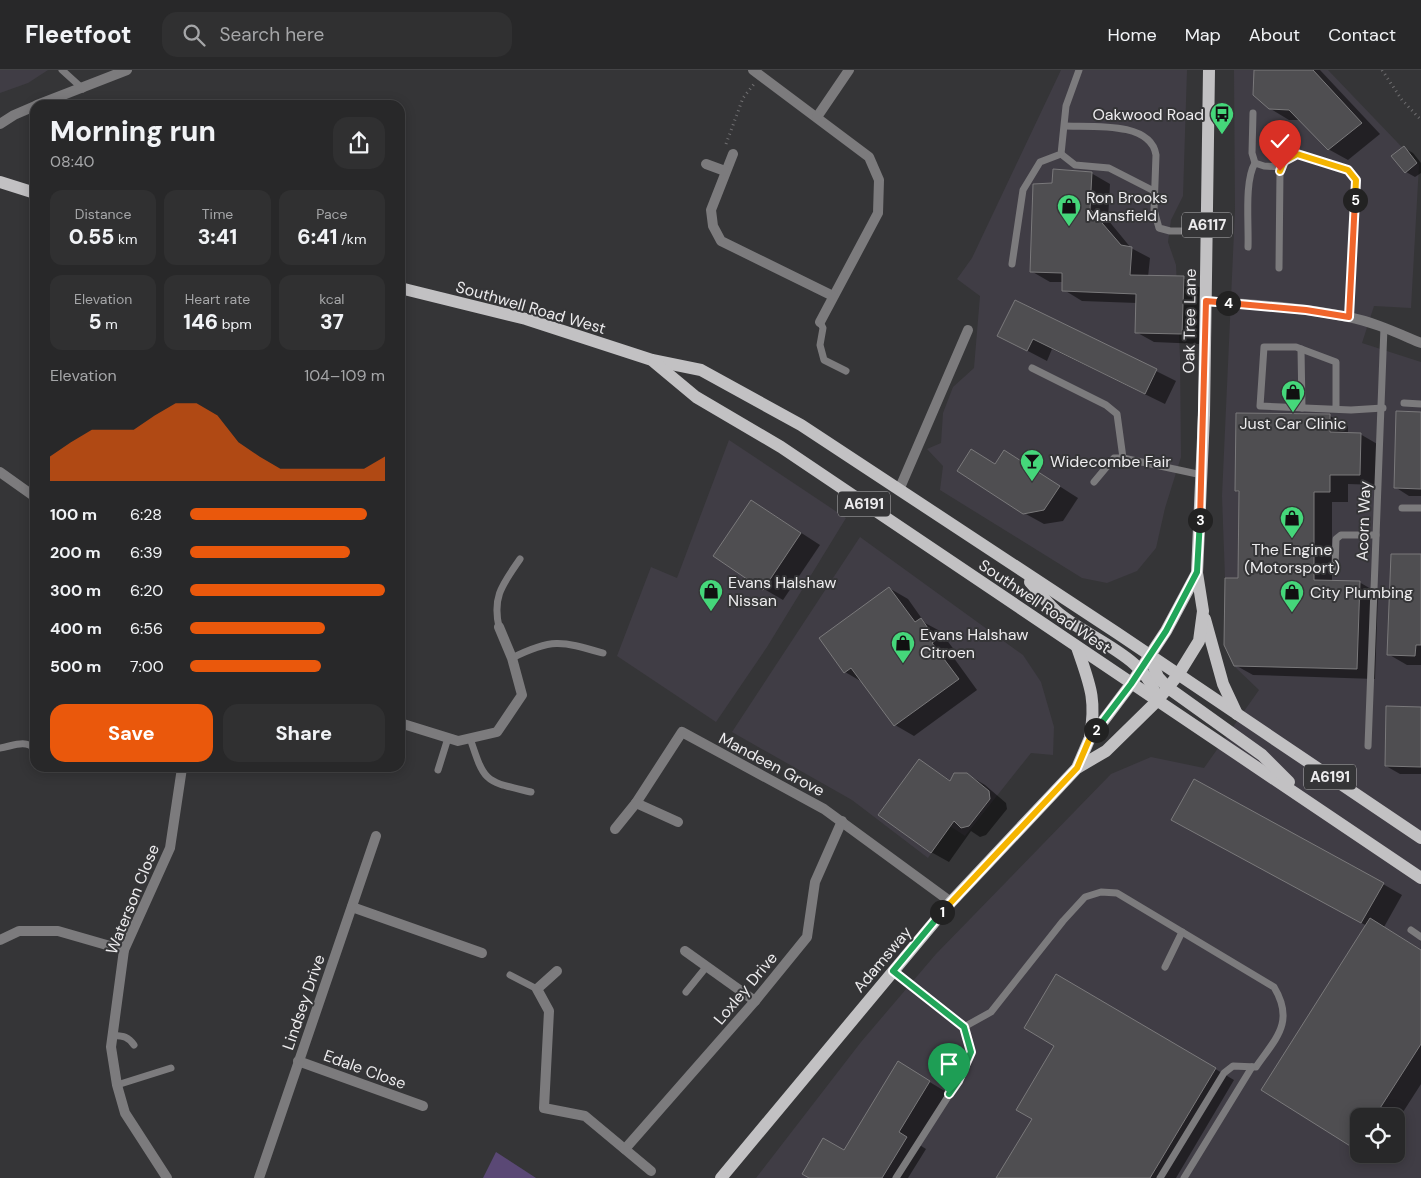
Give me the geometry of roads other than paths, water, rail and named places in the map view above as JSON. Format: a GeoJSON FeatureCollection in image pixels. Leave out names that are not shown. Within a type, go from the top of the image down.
{"type":"FeatureCollection","features":[{"type":"Feature","properties":{"kind":"main road","name":"Oak Tree Lane"},"geometry":{"type":"LineString","coordinates":[[1178,675],[1199,641],[1203,611],[1197,572],[1202,475],[1209,70]]}},
{"type":"Feature","properties":{"kind":"main road"},"geometry":{"type":"LineString","coordinates":[[0,182],[30,192]]}},
{"type":"Feature","properties":{"kind":"main road","name":"Southwell Road West"},"geometry":{"type":"LineString","coordinates":[[405,289],[526,319],[652,360],[701,370],[801,425],[1149,655],[1421,838]]}},
{"type":"Feature","properties":{"kind":"main road","name":"Southwell Road West"},"geometry":{"type":"LineString","coordinates":[[652,360],[696,397],[780,447],[1421,878]]}},
{"type":"Feature","properties":{"kind":"main road"},"geometry":{"type":"LineString","coordinates":[[1018,568],[1056,611],[1140,669],[1155,689],[1156,701]]}},
{"type":"Feature","properties":{"kind":"main road","name":"Oak Tree Lane"},"geometry":{"type":"LineString","coordinates":[[1149,655],[1166,631],[1197,572]]}},
{"type":"Feature","properties":{"kind":"main road"},"geometry":{"type":"LineString","coordinates":[[1203,611],[1223,684],[1238,716]]}},
{"type":"Feature","properties":{"kind":"main road"},"geometry":{"type":"LineString","coordinates":[[1077,647],[1093,696],[1094,715],[1089,740]]}},
{"type":"Feature","properties":{"kind":"main road"},"geometry":{"type":"LineString","coordinates":[[1149,655],[1158,677],[1168,688],[1262,755],[1309,801]]}},
{"type":"Feature","properties":{"kind":"main road","name":"A6117"},"geometry":{"type":"LineString","coordinates":[[1131,684],[1149,655]]}},
{"type":"Feature","properties":{"kind":"main road","name":"A6117"},"geometry":{"type":"LineString","coordinates":[[1156,701],[1178,675]]}},
{"type":"Feature","properties":{"kind":"main road","name":"Adamsway"},"geometry":{"type":"LineString","coordinates":[[1077,768],[1089,740],[1131,684]]}},
{"type":"Feature","properties":{"kind":"main road","name":"Adamsway"},"geometry":{"type":"LineString","coordinates":[[721,1178],[951,902],[1077,768],[1106,751],[1156,701]]}},
{"type":"Feature","properties":{"kind":"street"},"geometry":{"type":"LineString","coordinates":[[817,116],[849,70]]}},
{"type":"Feature","properties":{"kind":"street"},"geometry":{"type":"LineString","coordinates":[[53,100],[123,71]]}},
{"type":"Feature","properties":{"kind":"street"},"geometry":{"type":"LineString","coordinates":[[757,73],[817,116],[869,157],[879,180],[878,213],[820,322]]}},
{"type":"Feature","properties":{"kind":"street"},"geometry":{"type":"LineString","coordinates":[[0,124],[14,115],[30,108]]}},
{"type":"Feature","properties":{"kind":"street"},"geometry":{"type":"LineString","coordinates":[[733,154],[711,210],[713,226],[721,241],[833,296]]}},
{"type":"Feature","properties":{"kind":"street"},"geometry":{"type":"LineString","coordinates":[[706,164],[725,171]]}},
{"type":"Feature","properties":{"kind":"street"},"geometry":{"type":"LineString","coordinates":[[1206,301],[1306,310],[1349,317],[1384,327],[1421,343]]}},
{"type":"Feature","properties":{"kind":"street"},"geometry":{"type":"LineString","coordinates":[[899,490],[968,330]]}},
{"type":"Feature","properties":{"kind":"street"},"geometry":{"type":"LineString","coordinates":[[0,472],[30,493]]}},
{"type":"Feature","properties":{"kind":"street"},"geometry":{"type":"LineString","coordinates":[[405,725],[458,741],[497,732],[522,695],[512,658],[499,627]]}},
{"type":"Feature","properties":{"kind":"street","name":"Mandeen Grove"},"geometry":{"type":"LineString","coordinates":[[636,803],[682,732],[824,808],[951,902]]}},
{"type":"Feature","properties":{"kind":"street","name":"Waterson Close"},"geometry":{"type":"LineString","coordinates":[[167,1178],[125,1113],[117,1085],[111,1047],[124,950],[170,848],[181,772]]}},
{"type":"Feature","properties":{"kind":"street"},"geometry":{"type":"LineString","coordinates":[[615,829],[636,803],[678,822]]}},
{"type":"Feature","properties":{"kind":"street","name":"Loxley Drive"},"geometry":{"type":"LineString","coordinates":[[625,1149],[755,1001],[806,937],[815,882],[842,821]]}},
{"type":"Feature","properties":{"kind":"street","name":"Lindsey Drive"},"geometry":{"type":"LineString","coordinates":[[259,1178],[376,836]]}},
{"type":"Feature","properties":{"kind":"street"},"geometry":{"type":"LineString","coordinates":[[352,907],[482,953]]}},
{"type":"Feature","properties":{"kind":"street"},"geometry":{"type":"LineString","coordinates":[[0,940],[19,931],[58,932],[124,950]]}},
{"type":"Feature","properties":{"kind":"street"},"geometry":{"type":"LineString","coordinates":[[685,951],[755,1001]]}},
{"type":"Feature","properties":{"kind":"street"},"geometry":{"type":"LineString","coordinates":[[557,971],[537,989],[549,1011],[544,1108],[584,1116],[651,1171]]}},
{"type":"Feature","properties":{"kind":"street","name":"Edale Close"},"geometry":{"type":"LineString","coordinates":[[298,1061],[423,1106]]}},
{"type":"Feature","properties":{"kind":"lane"},"geometry":{"type":"LineString","coordinates":[[62,70],[83,89]]}},
{"type":"Feature","properties":{"kind":"lane"},"geometry":{"type":"LineString","coordinates":[[1061,154],[1066,106],[1079,70]]}},
{"type":"Feature","properties":{"kind":"lane"},"geometry":{"type":"LineString","coordinates":[[1253,113],[1252,153],[1255,163]]}},
{"type":"Feature","properties":{"kind":"lane"},"geometry":{"type":"LineString","coordinates":[[1065,126],[1123,128],[1149,139],[1155,147],[1156,155],[1154,210],[1159,228],[1170,232],[1207,232]]}},
{"type":"Feature","properties":{"kind":"lane"},"geometry":{"type":"LineString","coordinates":[[1061,154],[1076,165],[1109,168],[1154,190]]}},
{"type":"Feature","properties":{"kind":"lane"},"geometry":{"type":"LineString","coordinates":[[1012,264],[1023,190],[1040,162],[1061,154]]}},
{"type":"Feature","properties":{"kind":"lane"},"geometry":{"type":"LineString","coordinates":[[1279,268],[1282,167],[1284,161],[1297,154],[1348,170],[1356,180],[1349,317]]}},
{"type":"Feature","properties":{"kind":"lane"},"geometry":{"type":"LineString","coordinates":[[1255,163],[1264,166],[1282,167]]}},
{"type":"Feature","properties":{"kind":"lane"},"geometry":{"type":"LineString","coordinates":[[1248,248],[1251,169],[1255,163]]}},
{"type":"Feature","properties":{"kind":"lane"},"geometry":{"type":"LineString","coordinates":[[820,322],[823,328],[820,345],[824,360],[846,371]]}},
{"type":"Feature","properties":{"kind":"lane","name":"Acorn Way"},"geometry":{"type":"LineString","coordinates":[[1368,746],[1384,327]]}},
{"type":"Feature","properties":{"kind":"lane"},"geometry":{"type":"LineString","coordinates":[[1336,410],[1336,362],[1301,349],[1264,347],[1260,406],[1336,410],[1382,408]]}},
{"type":"Feature","properties":{"kind":"lane"},"geometry":{"type":"LineString","coordinates":[[1301,349],[1302,408]]}},
{"type":"Feature","properties":{"kind":"lane"},"geometry":{"type":"LineString","coordinates":[[1032,368],[1106,405],[1117,414],[1123,458]]}},
{"type":"Feature","properties":{"kind":"lane"},"geometry":{"type":"LineString","coordinates":[[1404,403],[1421,404]]}},
{"type":"Feature","properties":{"kind":"lane"},"geometry":{"type":"LineString","coordinates":[[1094,482],[1114,458],[1123,458],[1202,475]]}},
{"type":"Feature","properties":{"kind":"lane"},"geometry":{"type":"LineString","coordinates":[[1402,508],[1421,508]]}},
{"type":"Feature","properties":{"kind":"lane"},"geometry":{"type":"LineString","coordinates":[[1335,567],[1336,539],[1341,535],[1376,535]]}},
{"type":"Feature","properties":{"kind":"lane"},"geometry":{"type":"LineString","coordinates":[[499,627],[496,611],[499,593],[520,559]]}},
{"type":"Feature","properties":{"kind":"lane"},"geometry":{"type":"LineString","coordinates":[[512,658],[537,646],[552,642],[568,643],[603,654]]}},
{"type":"Feature","properties":{"kind":"lane"},"geometry":{"type":"LineString","coordinates":[[438,770],[448,738]]}},
{"type":"Feature","properties":{"kind":"lane"},"geometry":{"type":"LineString","coordinates":[[470,738],[480,767],[487,779],[500,785],[531,792]]}},
{"type":"Feature","properties":{"kind":"lane"},"geometry":{"type":"LineString","coordinates":[[0,748],[24,743],[30,745]]}},
{"type":"Feature","properties":{"kind":"lane"},"geometry":{"type":"LineString","coordinates":[[964,1027],[991,1012],[1063,920],[1085,897],[1101,892],[1117,893],[1274,987],[1283,1002],[1282,1027],[1256,1067],[1233,1066],[1224,1073],[1160,1178]]}},
{"type":"Feature","properties":{"kind":"lane"},"geometry":{"type":"LineString","coordinates":[[1411,930],[1421,937]]}},
{"type":"Feature","properties":{"kind":"lane"},"geometry":{"type":"LineString","coordinates":[[1165,967],[1182,932]]}},
{"type":"Feature","properties":{"kind":"lane"},"geometry":{"type":"LineString","coordinates":[[686,992],[706,966]]}},
{"type":"Feature","properties":{"kind":"lane"},"geometry":{"type":"LineString","coordinates":[[893,971],[964,1027],[971,1052],[958,1081],[896,1178]]}},
{"type":"Feature","properties":{"kind":"lane"},"geometry":{"type":"LineString","coordinates":[[510,975],[537,989]]}},
{"type":"Feature","properties":{"kind":"lane"},"geometry":{"type":"LineString","coordinates":[[112,1035],[129,1038],[134,1045]]}},
{"type":"Feature","properties":{"kind":"lane"},"geometry":{"type":"LineString","coordinates":[[1184,1178],[1252,1067]]}},
{"type":"Feature","properties":{"kind":"lane"},"geometry":{"type":"LineString","coordinates":[[117,1085],[171,1068]]}},
{"type":"Feature","properties":{"kind":"place","name":"Oakwood Road"},"geometry":{"type":"Point","coordinates":[1222,135]}},
{"type":"Feature","properties":{"kind":"place","name":"Ron Brooks Mansfield"},"geometry":{"type":"Point","coordinates":[1069,227]}},
{"type":"Feature","properties":{"kind":"place","name":"Just Car Clinic"},"geometry":{"type":"Point","coordinates":[1293,413]}},
{"type":"Feature","properties":{"kind":"place","name":"Widecombe Fair"},"geometry":{"type":"Point","coordinates":[1032,482]}},
{"type":"Feature","properties":{"kind":"place","name":"The Engine (Motorsport)"},"geometry":{"type":"Point","coordinates":[1292,539]}},
{"type":"Feature","properties":{"kind":"place","name":"Evans Halshaw Nissan"},"geometry":{"type":"Point","coordinates":[711,612]}},
{"type":"Feature","properties":{"kind":"place","name":"City Plumbing"},"geometry":{"type":"Point","coordinates":[1292,613]}},
{"type":"Feature","properties":{"kind":"place","name":"Evans Halshaw Citroen"},"geometry":{"type":"Point","coordinates":[903,664]}}]}
